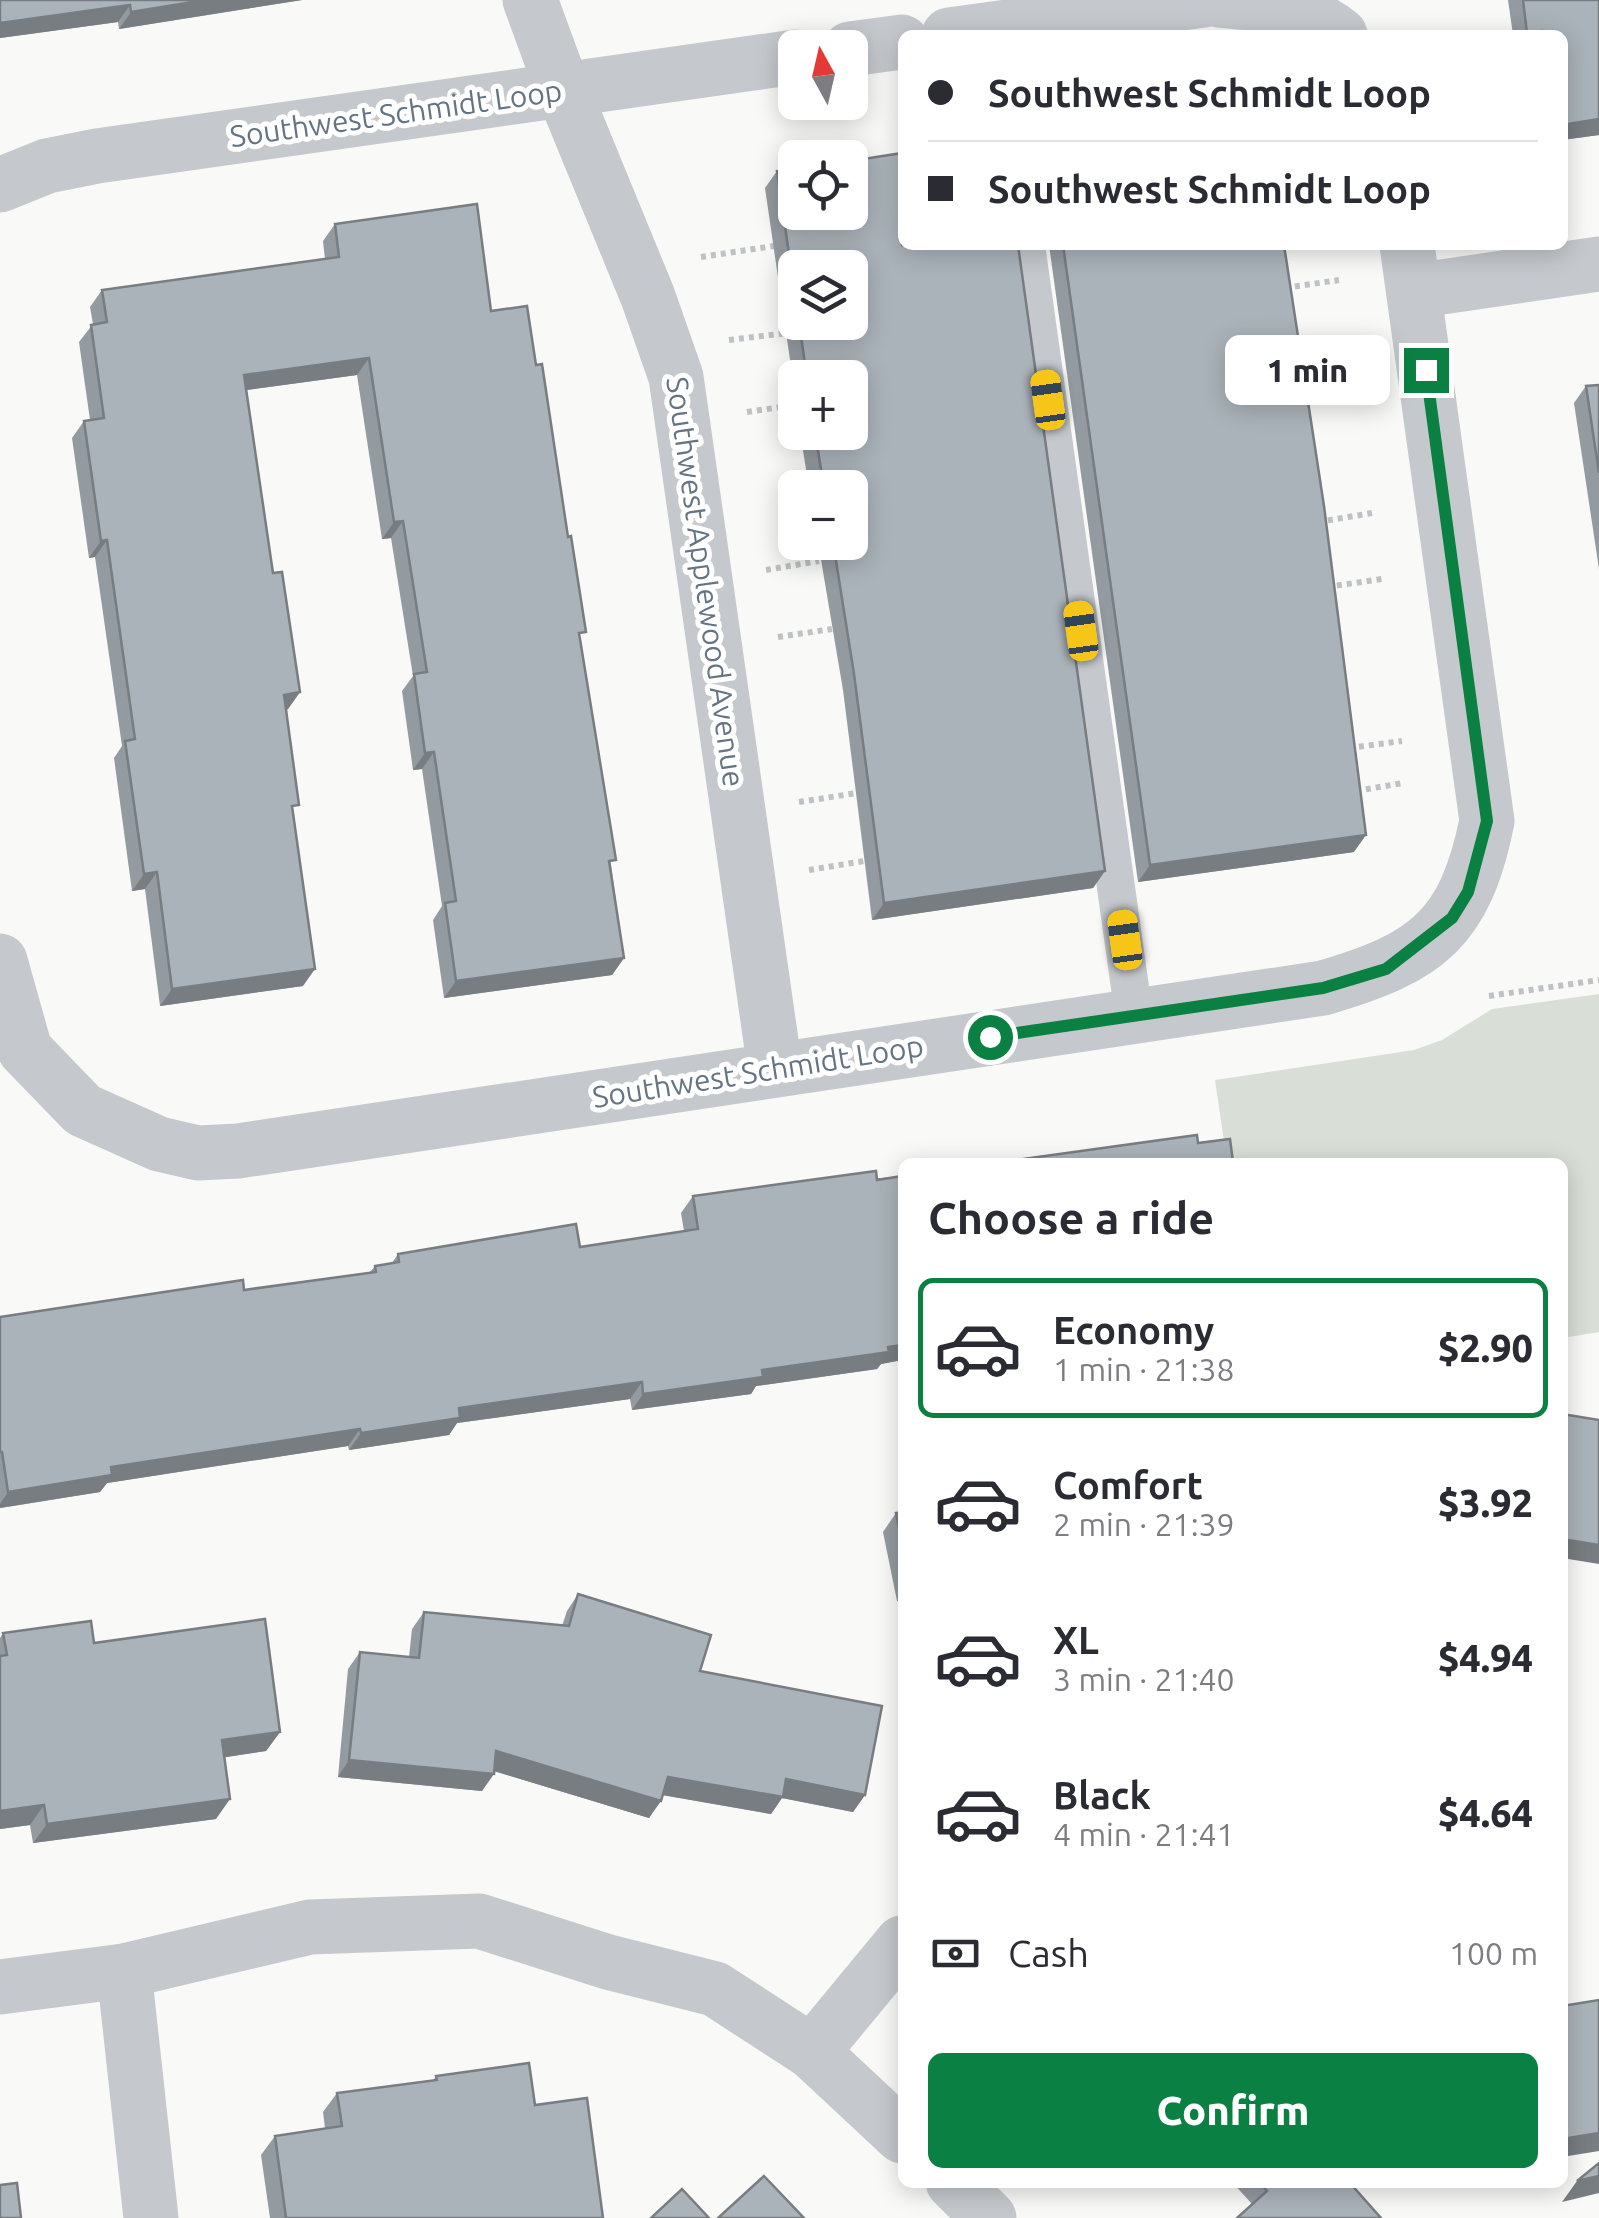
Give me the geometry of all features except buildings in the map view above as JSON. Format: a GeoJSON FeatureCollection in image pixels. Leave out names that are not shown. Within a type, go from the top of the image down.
{"type":"FeatureCollection","features":[{"type":"Feature","properties":{"kind":"street","name":"Southwest Applewood Avenue"},"geometry":{"type":"LineString","coordinates":[[530,0],[676,377],[775,1069]]}},
{"type":"Feature","properties":{"kind":"street"},"geometry":{"type":"LineString","coordinates":[[1000,30],[1204,0]]}},
{"type":"Feature","properties":{"kind":"street"},"geometry":{"type":"LineString","coordinates":[[1219,0],[1271,5],[1316,16]]}},
{"type":"Feature","properties":{"kind":"street"},"geometry":{"type":"LineString","coordinates":[[868,47],[898,43]]}},
{"type":"Feature","properties":{"kind":"street","name":"Southwest Schmidt Loop"},"geometry":{"type":"LineString","coordinates":[[0,186],[47,166],[97,156],[778,59]]}},
{"type":"Feature","properties":{"kind":"street"},"geometry":{"type":"LineString","coordinates":[[1410,268],[1599,264]]}},
{"type":"Feature","properties":{"kind":"street","name":"Southwest Schmidt Loop"},"geometry":{"type":"LineString","coordinates":[[0,961],[25,1050],[62,1090],[83,1110],[122,1130],[198,1154],[238,1152],[1323,988],[1386,969],[1445,925],[1468,892],[1487,821],[1410,268]]}},
{"type":"Feature","properties":{"kind":"street"},"geometry":{"type":"LineString","coordinates":[[0,1987],[124,1971],[310,1927],[478,1922],[608,1962],[715,1988],[812,2052],[898,2132]]}},
{"type":"Feature","properties":{"kind":"street"},"geometry":{"type":"LineString","coordinates":[[812,2052],[898,1948]]}},
{"type":"Feature","properties":{"kind":"street"},"geometry":{"type":"LineString","coordinates":[[124,1971],[152,2218]]}},
{"type":"Feature","properties":{"kind":"street"},"geometry":{"type":"LineString","coordinates":[[958,2188],[989,2218]]}},
{"type":"Feature","properties":{"kind":"lane"},"geometry":{"type":"LineString","coordinates":[[1027,250],[1134,1016]]}},
{"type":"Feature","properties":{"kind":"path"},"geometry":{"type":"LineString","coordinates":[[693,258],[774,246]]}},
{"type":"Feature","properties":{"kind":"path"},"geometry":{"type":"LineString","coordinates":[[1278,289],[1339,280]]}},
{"type":"Feature","properties":{"kind":"path"},"geometry":{"type":"LineString","coordinates":[[724,341],[778,334]]}},
{"type":"Feature","properties":{"kind":"path"},"geometry":{"type":"LineString","coordinates":[[1289,360],[1349,351]]}},
{"type":"Feature","properties":{"kind":"path"},"geometry":{"type":"LineString","coordinates":[[736,414],[778,408]]}},
{"type":"Feature","properties":{"kind":"path"},"geometry":{"type":"LineString","coordinates":[[1312,523],[1372,513]]}},
{"type":"Feature","properties":{"kind":"path"},"geometry":{"type":"LineString","coordinates":[[760,571],[820,561]]}},
{"type":"Feature","properties":{"kind":"path"},"geometry":{"type":"LineString","coordinates":[[1321,588],[1382,579]]}},
{"type":"Feature","properties":{"kind":"path"},"geometry":{"type":"LineString","coordinates":[[770,638],[832,630]]}},
{"type":"Feature","properties":{"kind":"path"},"geometry":{"type":"LineString","coordinates":[[1343,749],[1402,741]]}},
{"type":"Feature","properties":{"kind":"path"},"geometry":{"type":"LineString","coordinates":[[1345,792],[1403,783]]}},
{"type":"Feature","properties":{"kind":"path"},"geometry":{"type":"LineString","coordinates":[[793,803],[857,792]]}},
{"type":"Feature","properties":{"kind":"path"},"geometry":{"type":"LineString","coordinates":[[803,871],[864,861]]}},
{"type":"Feature","properties":{"kind":"path"},"geometry":{"type":"LineString","coordinates":[[1489,996],[1599,980]]}},
{"type":"Feature","properties":{"kind":"shaded area"},"geometry":{"type":"Polygon","coordinates":[[[1599,994],[1599,1332],[1568,1337],[1568,1158],[1226,1158],[1215,1080],[1414,1050],[1442,1040],[1492,1009],[1599,994]]]}},
{"type":"Feature","properties":{"kind":"route"},"geometry":{"type":"LineString","coordinates":[[990,1037],[1323,988],[1386,969],[1452,918],[1468,892],[1487,821],[1426,370]]}}]}
